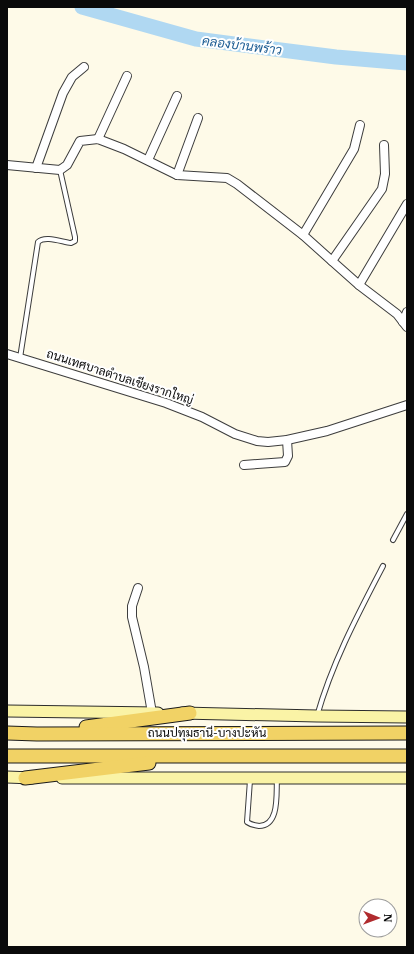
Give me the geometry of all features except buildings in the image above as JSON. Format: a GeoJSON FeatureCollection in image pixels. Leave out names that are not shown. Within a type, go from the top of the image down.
{"type":"FeatureCollection","features":[{"type":"Feature","properties":{"kind":"main road"},"geometry":{"type":"LineString","coordinates":[[7,711],[407,716]]}},
{"type":"Feature","properties":{"kind":"main road"},"geometry":{"type":"LineString","coordinates":[[37,734],[190,713]]}},
{"type":"Feature","properties":{"kind":"main road","name":"ถนนปทุมธานี-บางปะหัน"},"geometry":{"type":"LineString","coordinates":[[7,732],[37,734],[407,733]]}},
{"type":"Feature","properties":{"kind":"main road","name":"ถนนปทุมธานี-บางปะหัน"},"geometry":{"type":"LineString","coordinates":[[7,756],[407,756]]}},
{"type":"Feature","properties":{"kind":"main road"},"geometry":{"type":"LineString","coordinates":[[25,778],[205,756]]}},
{"type":"Feature","properties":{"kind":"main road"},"geometry":{"type":"LineString","coordinates":[[7,777],[250,779],[407,778]]}},
{"type":"Feature","properties":{"kind":"street"},"geometry":{"type":"LineString","coordinates":[[36,168],[63,93],[72,77],[84,67]]}},
{"type":"Feature","properties":{"kind":"street"},"geometry":{"type":"LineString","coordinates":[[98,139],[127,76]]}},
{"type":"Feature","properties":{"kind":"street"},"geometry":{"type":"LineString","coordinates":[[148,160],[177,96]]}},
{"type":"Feature","properties":{"kind":"street"},"geometry":{"type":"LineString","coordinates":[[177,175],[198,118]]}},
{"type":"Feature","properties":{"kind":"street"},"geometry":{"type":"LineString","coordinates":[[303,235],[354,149],[360,125]]}},
{"type":"Feature","properties":{"kind":"street"},"geometry":{"type":"LineString","coordinates":[[7,165],[60,170],[68,165],[80,141],[98,139],[124,149],[177,175],[227,178],[303,235],[359,285],[397,314],[405,324]]}},
{"type":"Feature","properties":{"kind":"street"},"geometry":{"type":"LineString","coordinates":[[332,261],[382,189],[385,174],[384,145]]}},
{"type":"Feature","properties":{"kind":"street"},"geometry":{"type":"LineString","coordinates":[[359,285],[407,204]]}},
{"type":"Feature","properties":{"kind":"street"},"geometry":{"type":"LineString","coordinates":[[405,324],[407,312]]}},
{"type":"Feature","properties":{"kind":"street","name":"ถนนเทศบาลตำบลเชียงรากใหญ่"},"geometry":{"type":"LineString","coordinates":[[7,354],[166,403],[202,417],[235,434],[257,441],[268,442],[287,440],[327,430],[407,405]]}},
{"type":"Feature","properties":{"kind":"street"},"geometry":{"type":"LineString","coordinates":[[244,465],[285,462],[288,456],[287,440]]}},
{"type":"Feature","properties":{"kind":"street"},"geometry":{"type":"LineString","coordinates":[[138,588],[132,606],[132,617],[144,667],[152,713]]}},
{"type":"Feature","properties":{"kind":"lane"},"geometry":{"type":"LineString","coordinates":[[20,358],[38,242],[45,238],[71,243],[75,241],[60,170]]}},
{"type":"Feature","properties":{"kind":"lane"},"geometry":{"type":"LineString","coordinates":[[393,540],[407,514]]}},
{"type":"Feature","properties":{"kind":"lane"},"geometry":{"type":"LineString","coordinates":[[317,716],[328,682],[353,624],[383,566]]}},
{"type":"Feature","properties":{"kind":"lane"},"geometry":{"type":"LineString","coordinates":[[250,779],[247,822],[252,825],[263,826],[273,817],[276,808],[277,779]]}},
{"type":"Feature","properties":{"kind":"waterway","name":"คลองบ้านพร้าว"},"geometry":{"type":"LineString","coordinates":[[82,7],[196,39],[336,57],[407,63]]}}]}
